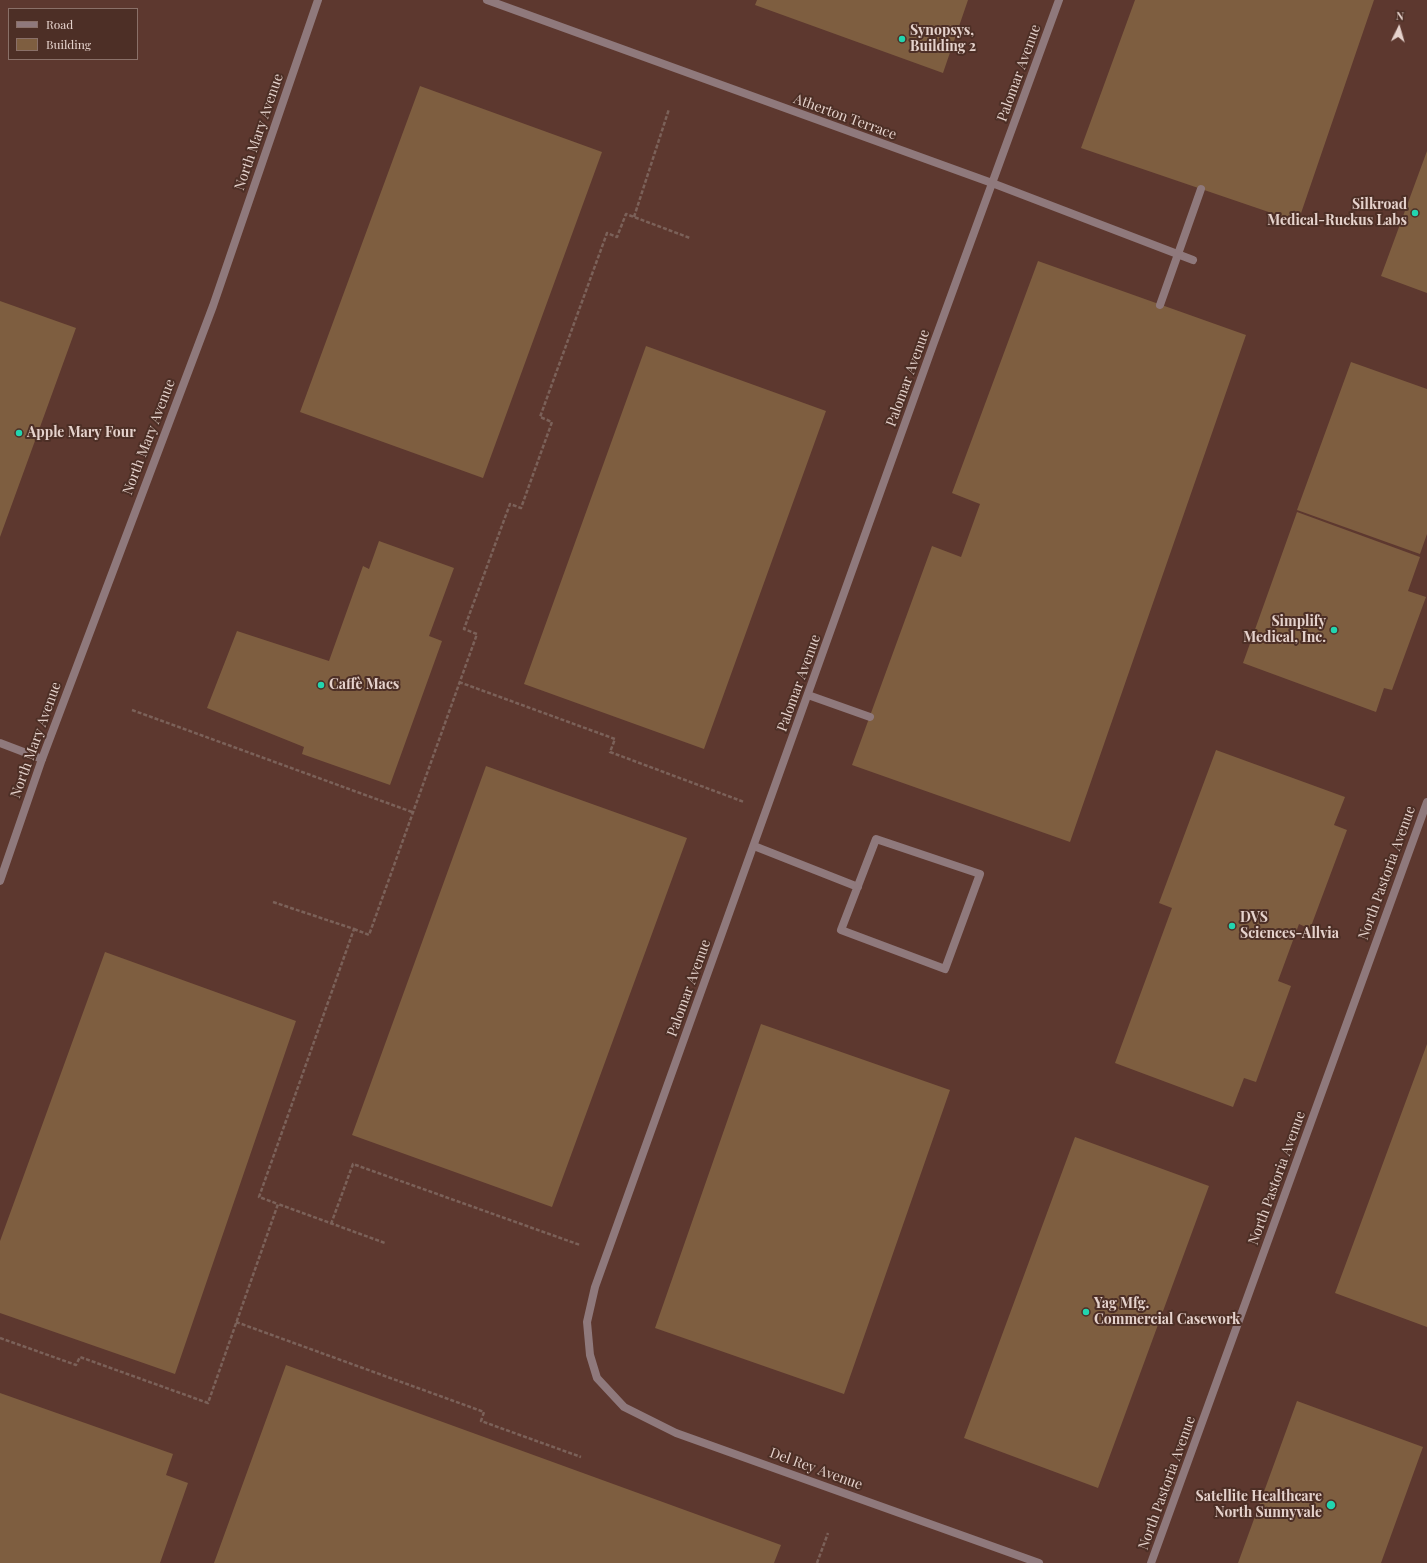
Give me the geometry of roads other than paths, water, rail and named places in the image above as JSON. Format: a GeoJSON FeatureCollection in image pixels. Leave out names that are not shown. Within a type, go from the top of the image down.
{"type":"FeatureCollection","features":[{"type":"Feature","properties":{"kind":"street","name":"North Mary Avenue"},"geometry":{"type":"LineString","coordinates":[[0,881],[42,759],[213,306],[318,0]]}},
{"type":"Feature","properties":{"kind":"street","name":"Atherton Terrace"},"geometry":{"type":"LineString","coordinates":[[487,0],[992,183],[1193,260]]}},
{"type":"Feature","properties":{"kind":"street","name":"Palomar Avenue"},"geometry":{"type":"LineString","coordinates":[[598,1378],[590,1355],[587,1322],[595,1288],[1059,0]]}},
{"type":"Feature","properties":{"kind":"street"},"geometry":{"type":"LineString","coordinates":[[1160,304],[1201,188]]}},
{"type":"Feature","properties":{"kind":"street"},"geometry":{"type":"LineString","coordinates":[[808,695],[870,717]]}},
{"type":"Feature","properties":{"kind":"street"},"geometry":{"type":"LineString","coordinates":[[0,743],[42,759]]}},
{"type":"Feature","properties":{"kind":"street","name":"North Pastoria Avenue"},"geometry":{"type":"LineString","coordinates":[[1151,1563],[1427,802]]}},
{"type":"Feature","properties":{"kind":"street"},"geometry":{"type":"LineString","coordinates":[[876,839],[980,874],[945,969],[841,930],[858,887],[876,839]]}},
{"type":"Feature","properties":{"kind":"street"},"geometry":{"type":"LineString","coordinates":[[754,846],[858,887]]}},
{"type":"Feature","properties":{"kind":"street","name":"Del Rey Avenue"},"geometry":{"type":"LineString","coordinates":[[598,1378],[624,1407],[676,1433],[1039,1563]]}},
{"type":"Feature","properties":{"kind":"place","name":"Synopsys, Building 2"},"geometry":{"type":"Point","coordinates":[902,39]}},
{"type":"Feature","properties":{"kind":"place","name":"Silkroad Medical-Ruckus Labs"},"geometry":{"type":"Point","coordinates":[1415,213]}},
{"type":"Feature","properties":{"kind":"place","name":"Apple Mary Four"},"geometry":{"type":"Point","coordinates":[19,433]}},
{"type":"Feature","properties":{"kind":"place","name":"Simplify Medical, Inc."},"geometry":{"type":"Point","coordinates":[1334,630]}},
{"type":"Feature","properties":{"kind":"place","name":"Caffè Macs"},"geometry":{"type":"Point","coordinates":[321,685]}},
{"type":"Feature","properties":{"kind":"place","name":"DVS Sciences-Allvia"},"geometry":{"type":"Point","coordinates":[1232,926]}},
{"type":"Feature","properties":{"kind":"place","name":"Yag Mfg. Commercial Casework"},"geometry":{"type":"Point","coordinates":[1086,1312]}},
{"type":"Feature","properties":{"kind":"place","name":"Satellite Healthcare North Sunnyvale"},"geometry":{"type":"Point","coordinates":[1331,1505]}}]}
